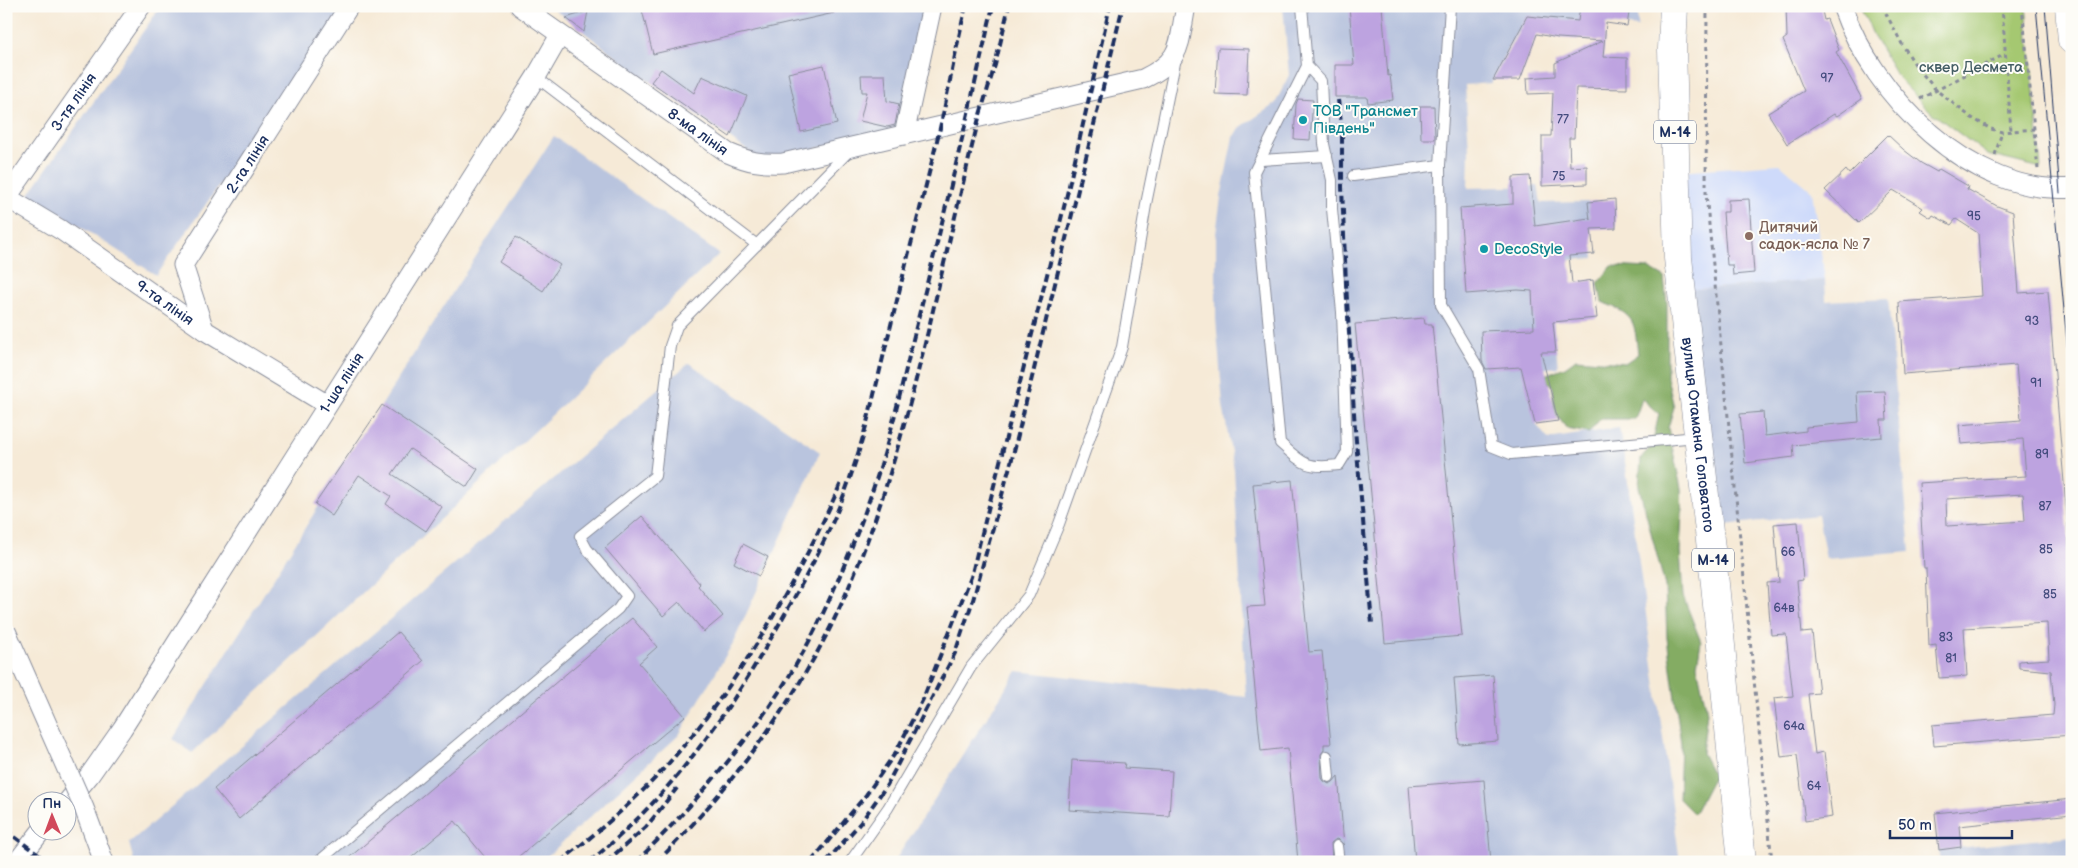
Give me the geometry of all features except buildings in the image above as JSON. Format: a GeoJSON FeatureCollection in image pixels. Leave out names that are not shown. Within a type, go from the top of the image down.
{"type":"FeatureCollection","features":[{"type":"Feature","properties":{"kind":"main road","name":"вулиця Отамана Головатого"},"geometry":{"type":"LineString","coordinates":[[1674,6],[1672,50],[1678,258],[1715,584],[1742,862]]}},
{"type":"Feature","properties":{"kind":"main road"},"geometry":{"type":"LineString","coordinates":[[2070,6],[2072,40]]}},
{"type":"Feature","properties":{"kind":"street","name":"3-тя лінія"},"geometry":{"type":"LineString","coordinates":[[6,197],[141,6]]}},
{"type":"Feature","properties":{"kind":"street","name":"2-га лінія"},"geometry":{"type":"LineString","coordinates":[[204,330],[183,265],[349,6]]}},
{"type":"Feature","properties":{"kind":"street"},"geometry":{"type":"LineString","coordinates":[[904,135],[932,6]]}},
{"type":"Feature","properties":{"kind":"street"},"geometry":{"type":"LineString","coordinates":[[1176,55],[1186,6]]}},
{"type":"Feature","properties":{"kind":"street"},"geometry":{"type":"LineString","coordinates":[[1842,6],[1863,51],[1876,73],[1919,125],[1946,146],[1991,173],[2008,180],[2040,188],[2053,190],[2072,188]]}},
{"type":"Feature","properties":{"kind":"street","name":"8-ма лінія"},"geometry":{"type":"LineString","coordinates":[[522,7],[728,153],[749,162],[784,163],[1143,79],[1156,73],[1176,55]]}},
{"type":"Feature","properties":{"kind":"street","name":"1-ша лінія"},"geometry":{"type":"LineString","coordinates":[[77,790],[122,729],[326,404],[536,77],[560,35]]}},
{"type":"Feature","properties":{"kind":"street","name":"9-та лінія"},"geometry":{"type":"LineString","coordinates":[[6,197],[61,230],[204,330],[326,404]]}},
{"type":"Feature","properties":{"kind":"street"},"geometry":{"type":"LineString","coordinates":[[6,631],[84,808],[104,862]]}},
{"type":"Feature","properties":{"kind":"street"},"geometry":{"type":"LineString","coordinates":[[18,862],[34,840]]}},
{"type":"Feature","properties":{"kind":"lane"},"geometry":{"type":"LineString","coordinates":[[1302,6],[1307,66],[1254,172],[1280,443],[1300,462],[1317,467],[1339,465],[1347,452],[1342,312],[1332,209],[1332,180],[1324,144],[1321,81],[1307,66]]}},
{"type":"Feature","properties":{"kind":"lane"},"geometry":{"type":"LineString","coordinates":[[1450,6],[1440,165],[1441,305],[1479,369],[1491,446],[1511,454],[1698,437]]}},
{"type":"Feature","properties":{"kind":"lane"},"geometry":{"type":"LineString","coordinates":[[850,862],[888,808],[971,668],[1029,595],[1059,524],[1122,347],[1147,199],[1176,55]]}},
{"type":"Feature","properties":{"kind":"lane"},"geometry":{"type":"LineString","coordinates":[[536,77],[757,245]]}},
{"type":"Feature","properties":{"kind":"lane"},"geometry":{"type":"LineString","coordinates":[[318,862],[618,609],[627,596],[586,549],[580,536],[655,476],[670,346],[677,326],[853,147]]}},
{"type":"Feature","properties":{"kind":"lane"},"geometry":{"type":"LineString","coordinates":[[1261,160],[1327,156]]}},
{"type":"Feature","properties":{"kind":"lane"},"geometry":{"type":"LineString","coordinates":[[1353,176],[1440,165]]}},
{"type":"Feature","properties":{"kind":"lane"},"geometry":{"type":"LineString","coordinates":[[1327,756],[1329,777]]}},
{"type":"Feature","properties":{"kind":"lane"},"geometry":{"type":"LineString","coordinates":[[1337,846],[1338,862]]}},
{"type":"Feature","properties":{"kind":"path"},"geometry":{"type":"LineString","coordinates":[[1707,6],[1706,194],[1772,862]]}},
{"type":"Feature","properties":{"kind":"path"},"geometry":{"type":"LineString","coordinates":[[1882,6],[1916,66],[1936,90],[1972,118],[1990,129],[2002,132],[2034,129]]}},
{"type":"Feature","properties":{"kind":"path"},"geometry":{"type":"LineString","coordinates":[[2002,6],[2011,131]]}},
{"type":"Feature","properties":{"kind":"path"},"geometry":{"type":"LineString","coordinates":[[2022,6],[2040,188]]}},
{"type":"Feature","properties":{"kind":"path"},"geometry":{"type":"LineString","coordinates":[[1903,108],[2005,54]]}},
{"type":"Feature","properties":{"kind":"path"},"geometry":{"type":"LineString","coordinates":[[1991,173],[2002,132]]}},
{"type":"Feature","properties":{"kind":"shaded area"},"geometry":{"type":"Polygon","coordinates":[[[161,6],[346,6],[156,275],[29,194],[161,6]]]}},
{"type":"Feature","properties":{"kind":"shaded area"},"geometry":{"type":"Polygon","coordinates":[[[554,6],[926,6],[900,129],[762,161],[635,71],[555,10],[554,6]]]}},
{"type":"Feature","properties":{"kind":"shaded area"},"geometry":{"type":"Polygon","coordinates":[[[1283,6],[1638,6],[1638,27],[1527,16],[1510,44],[1491,83],[1465,85],[1469,151],[1468,188],[1538,186],[1541,203],[1588,202],[1594,258],[1547,262],[1558,367],[1522,371],[1535,423],[1548,439],[1619,428],[1680,862],[894,862],[1017,671],[1246,697],[1234,469],[1223,405],[1216,319],[1216,234],[1233,137],[1241,127],[1275,104],[1289,75],[1283,6]]]}},
{"type":"Feature","properties":{"kind":"shaded area"},"geometry":{"type":"Polygon","coordinates":[[[554,136],[719,254],[552,415],[192,753],[173,739],[440,312],[554,136]]]}},
{"type":"Feature","properties":{"kind":"shaded area","name":"Дитячий садок-ясла № 7"},"geometry":{"type":"Polygon","coordinates":[[[1780,164],[1812,191],[1825,280],[1683,290],[1677,171],[1780,164]]]}},
{"type":"Feature","properties":{"kind":"shaded area"},"geometry":{"type":"Polygon","coordinates":[[[1825,280],[1826,301],[1888,298],[1910,552],[1826,559],[1818,515],[1716,526],[1683,290],[1825,280]]]}},
{"type":"Feature","properties":{"kind":"shaded area"},"geometry":{"type":"Polygon","coordinates":[[[689,363],[820,452],[733,643],[679,735],[541,862],[134,862],[129,843],[689,363]]]}},
{"type":"Feature","properties":{"kind":"shaded area"},"geometry":{"type":"Polygon","coordinates":[[[2072,836],[2072,862],[1941,862],[1939,850],[2072,836]]]}},
{"type":"Feature","properties":{"kind":"green space","name":"сквер Десмета"},"geometry":{"type":"Polygon","coordinates":[[[1860,6],[2026,6],[2041,168],[1988,155],[1932,113],[1899,79],[1875,39],[1860,6]]]}},
{"type":"Feature","properties":{"kind":"green space"},"geometry":{"type":"Polygon","coordinates":[[[1612,266],[1648,268],[1664,277],[1667,304],[1667,378],[1674,407],[1668,428],[1681,488],[1680,551],[1683,596],[1701,642],[1697,665],[1707,712],[1702,753],[1714,776],[1694,814],[1679,799],[1681,744],[1667,638],[1665,586],[1639,487],[1641,458],[1652,445],[1659,414],[1642,399],[1635,419],[1600,419],[1589,433],[1567,429],[1555,413],[1553,387],[1542,376],[1565,367],[1576,359],[1625,363],[1638,354],[1634,326],[1631,321],[1621,311],[1602,302],[1598,283],[1612,266]]]}},
{"type":"Feature","properties":{"kind":"tram line"},"geometry":{"type":"LineString","coordinates":[[2036,6],[2072,397]]}},
{"type":"Feature","properties":{"kind":"tram line"},"geometry":{"type":"LineString","coordinates":[[2045,6],[2060,193]]}},
{"type":"Feature","properties":{"kind":"railway"},"geometry":{"type":"LineString","coordinates":[[589,862],[619,837],[673,781],[720,719],[782,619],[812,566],[830,529],[858,455],[868,419],[940,128],[966,6]]}},
{"type":"Feature","properties":{"kind":"railway"},"geometry":{"type":"LineString","coordinates":[[636,862],[687,809],[735,753],[757,723],[798,662],[825,610],[843,567],[869,501],[893,423],[993,6]]}},
{"type":"Feature","properties":{"kind":"railway"},"geometry":{"type":"LineString","coordinates":[[657,862],[731,780],[775,721],[814,659],[848,590],[863,553],[900,439],[979,118],[995,65],[1009,6]]}},
{"type":"Feature","properties":{"kind":"railway"},"geometry":{"type":"LineString","coordinates":[[811,862],[866,795],[896,752],[923,699],[971,577],[1065,203],[1110,6]]}},
{"type":"Feature","properties":{"kind":"railway"},"geometry":{"type":"LineString","coordinates":[[826,862],[861,822],[887,785],[955,653],[973,600],[1013,455],[1123,6]]}},
{"type":"Feature","properties":{"kind":"railway"},"geometry":{"type":"LineString","coordinates":[[1338,100],[1342,129],[1346,284],[1355,429],[1372,624]]}},
{"type":"Feature","properties":{"kind":"railway"},"geometry":{"type":"LineString","coordinates":[[560,862],[611,820],[648,786],[714,707],[762,636],[804,560],[841,483]]}},
{"type":"Feature","properties":{"kind":"railway"},"geometry":{"type":"LineString","coordinates":[[606,862],[646,827],[677,788]]}},
{"type":"Feature","properties":{"kind":"railway"},"geometry":{"type":"LineString","coordinates":[[6,828],[12,835],[48,862]]}},
{"type":"Feature","properties":{"kind":"railway"},"geometry":{"type":"LineString","coordinates":[[6,855],[19,862]]}},
{"type":"Feature","properties":{"kind":"place","name":"ТОВ \"Трансмет Південь\""},"geometry":{"type":"Point","coordinates":[1303,120]}},
{"type":"Feature","properties":{"kind":"place","name":"Дитячий садок-ясла № 7"},"geometry":{"type":"Point","coordinates":[1749,236]}},
{"type":"Feature","properties":{"kind":"place","name":"DecoStyle"},"geometry":{"type":"Point","coordinates":[1484,249]}}]}
